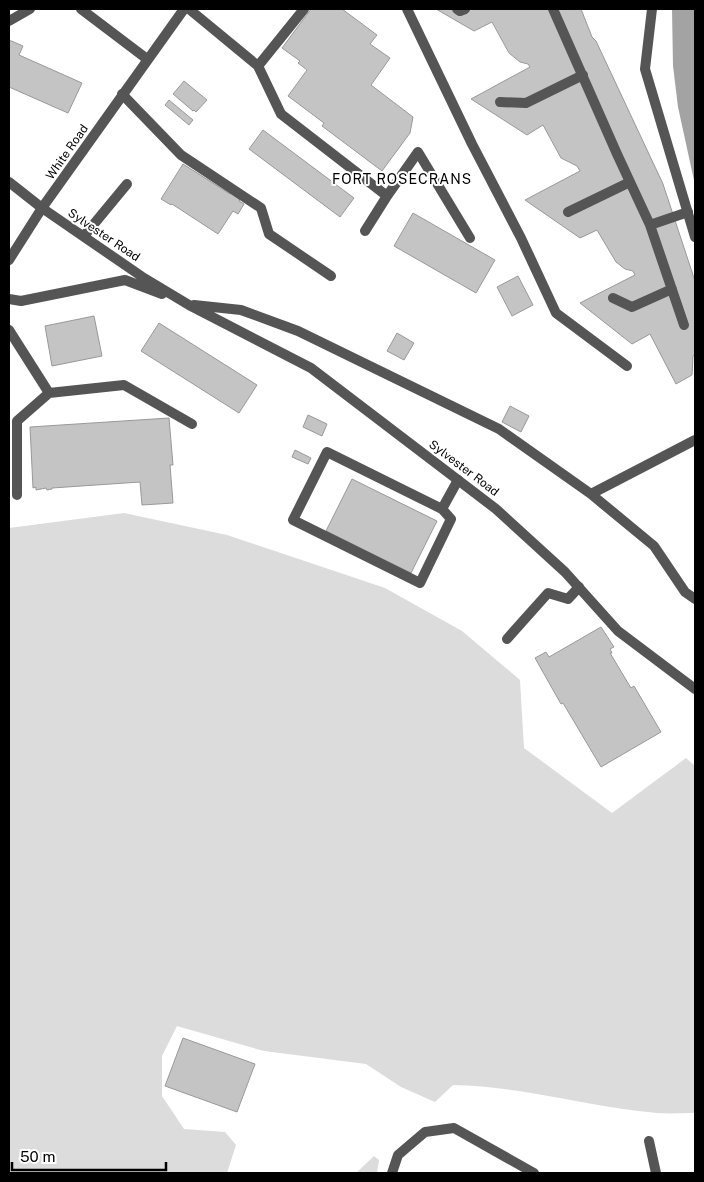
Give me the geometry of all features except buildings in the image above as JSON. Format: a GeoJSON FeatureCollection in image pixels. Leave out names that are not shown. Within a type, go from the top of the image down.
{"type":"FeatureCollection","features":[{"type":"Feature","properties":{"kind":"street"},"geometry":{"type":"LineString","coordinates":[[9,21],[30,9]]}},
{"type":"Feature","properties":{"kind":"street"},"geometry":{"type":"LineString","coordinates":[[81,9],[147,59]]}},
{"type":"Feature","properties":{"kind":"street","name":"White Road"},"geometry":{"type":"LineString","coordinates":[[9,260],[42,208],[184,9]]}},
{"type":"Feature","properties":{"kind":"street"},"geometry":{"type":"LineString","coordinates":[[189,9],[258,66],[281,114],[388,196]]}},
{"type":"Feature","properties":{"kind":"street"},"geometry":{"type":"LineString","coordinates":[[258,66],[304,9]]}},
{"type":"Feature","properties":{"kind":"street"},"geometry":{"type":"LineString","coordinates":[[407,9],[472,144],[521,238],[556,313],[627,366]]}},
{"type":"Feature","properties":{"kind":"street"},"geometry":{"type":"LineString","coordinates":[[456,9],[460,11],[465,9]]}},
{"type":"Feature","properties":{"kind":"street"},"geometry":{"type":"LineString","coordinates":[[553,9],[650,225],[684,325]]}},
{"type":"Feature","properties":{"kind":"street"},"geometry":{"type":"LineString","coordinates":[[652,9],[645,69],[695,237]]}},
{"type":"Feature","properties":{"kind":"street"},"geometry":{"type":"LineString","coordinates":[[500,102],[526,103],[583,75]]}},
{"type":"Feature","properties":{"kind":"street"},"geometry":{"type":"LineString","coordinates":[[122,94],[181,155],[262,208],[269,234],[331,276]]}},
{"type":"Feature","properties":{"kind":"street"},"geometry":{"type":"LineString","coordinates":[[365,231],[418,152],[470,238]]}},
{"type":"Feature","properties":{"kind":"street","name":"Sylvester Road"},"geometry":{"type":"LineString","coordinates":[[9,182],[42,208],[144,278],[189,305],[311,368],[496,509],[566,572],[618,631],[695,689]]}},
{"type":"Feature","properties":{"kind":"street"},"geometry":{"type":"LineString","coordinates":[[568,212],[630,182]]}},
{"type":"Feature","properties":{"kind":"street"},"geometry":{"type":"LineString","coordinates":[[84,236],[127,184]]}},
{"type":"Feature","properties":{"kind":"street"},"geometry":{"type":"LineString","coordinates":[[650,225],[688,212]]}},
{"type":"Feature","properties":{"kind":"street","name":"Sylvester Road"},"geometry":{"type":"LineString","coordinates":[[9,299],[21,301],[126,280],[189,305]]}},
{"type":"Feature","properties":{"kind":"street"},"geometry":{"type":"LineString","coordinates":[[613,298],[632,307],[672,289]]}},
{"type":"Feature","properties":{"kind":"street"},"geometry":{"type":"LineString","coordinates":[[189,305],[241,310],[298,330],[499,429],[591,494],[654,546],[685,592],[695,599]]}},
{"type":"Feature","properties":{"kind":"street"},"geometry":{"type":"LineString","coordinates":[[9,330],[49,393]]}},
{"type":"Feature","properties":{"kind":"street"},"geometry":{"type":"LineString","coordinates":[[17,495],[17,421],[49,393],[124,385],[192,424]]}},
{"type":"Feature","properties":{"kind":"street"},"geometry":{"type":"LineString","coordinates":[[591,494],[695,440]]}},
{"type":"Feature","properties":{"kind":"street"},"geometry":{"type":"LineString","coordinates":[[327,452],[442,509],[451,519],[420,583],[294,520],[327,452]]}},
{"type":"Feature","properties":{"kind":"street"},"geometry":{"type":"LineString","coordinates":[[442,509],[458,480]]}},
{"type":"Feature","properties":{"kind":"street"},"geometry":{"type":"LineString","coordinates":[[507,640],[548,593],[568,599],[579,587]]}},
{"type":"Feature","properties":{"kind":"street"},"geometry":{"type":"LineString","coordinates":[[392,1173],[398,1155],[425,1132],[454,1128],[534,1173]]}},
{"type":"Feature","properties":{"kind":"street"},"geometry":{"type":"LineString","coordinates":[[649,1141],[656,1173]]}},
{"type":"Feature","properties":{"kind":"shaded area"},"geometry":{"type":"Polygon","coordinates":[[[672,9],[695,9],[695,185],[678,107],[673,66],[672,9]]]}},
{"type":"Feature","properties":{"kind":"shaded area"},"geometry":{"type":"Polygon","coordinates":[[[124,513],[227,535],[385,588],[462,631],[520,680],[524,748],[612,813],[686,758],[695,766],[695,1113],[662,1113],[632,1110],[479,1086],[453,1085],[435,1102],[401,1087],[366,1064],[264,1051],[177,1026],[162,1056],[162,1096],[184,1129],[225,1132],[236,1145],[227,1173],[9,1173],[9,528],[124,513]]]}},
{"type":"Feature","properties":{"kind":"shaded area"},"geometry":{"type":"Polygon","coordinates":[[[374,1156],[379,1160],[377,1173],[356,1173],[374,1156]]]}},
{"type":"Feature","properties":{"kind":"district","name":"FORT ROSECRANS"},"geometry":{"type":"Point","coordinates":[402,179]}}]}
